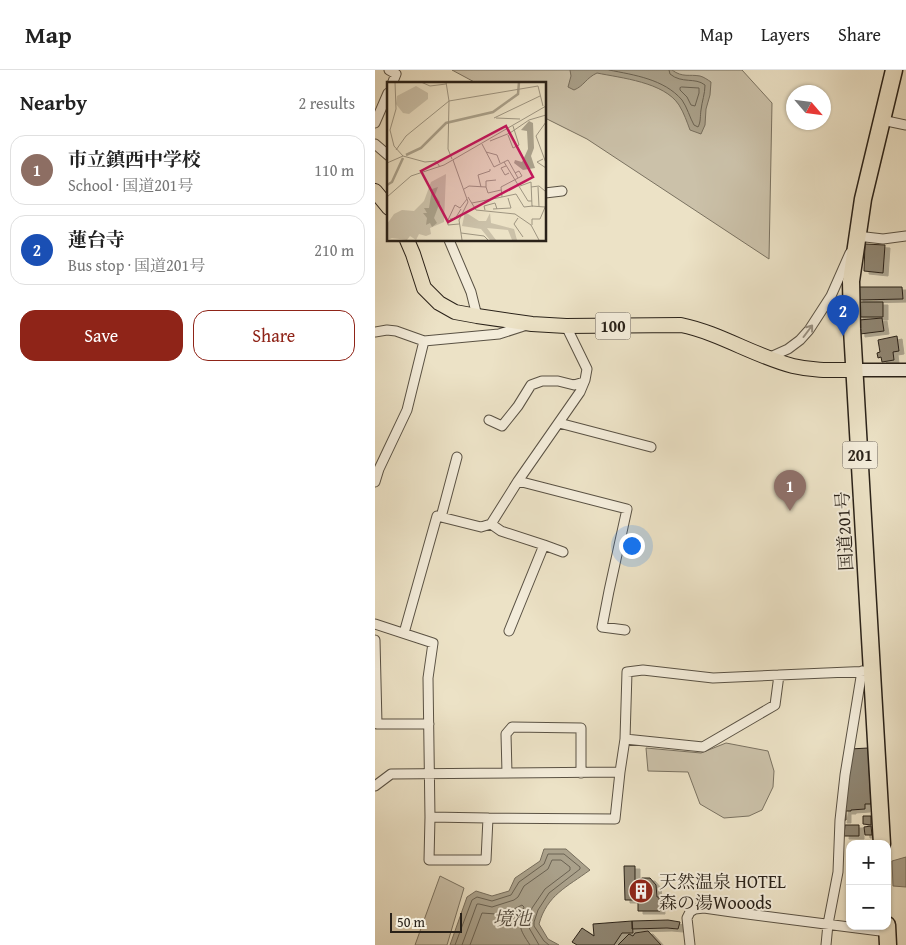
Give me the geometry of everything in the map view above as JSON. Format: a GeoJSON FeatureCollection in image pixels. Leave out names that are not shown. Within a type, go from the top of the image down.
{"type":"FeatureCollection","features":[{"type":"Feature","properties":{"kind":"highway","name":"国道201号"},"geometry":{"type":"LineString","coordinates":[[882,840],[867,671],[851,281],[863,199],[893,70]]}},
{"type":"Feature","properties":{"kind":"main road"},"geometry":{"type":"LineString","coordinates":[[375,191],[387,206]]}},
{"type":"Feature","properties":{"kind":"main road","name":"100"},"geometry":{"type":"LineString","coordinates":[[407,241],[424,288],[439,304],[455,312],[532,324],[566,326],[681,325],[694,328],[793,366],[818,370],[855,370]]}},
{"type":"Feature","properties":{"kind":"street"},"geometry":{"type":"LineString","coordinates":[[389,70],[396,74],[393,82]]}},
{"type":"Feature","properties":{"kind":"street"},"geometry":{"type":"LineString","coordinates":[[375,123],[387,97]]}},
{"type":"Feature","properties":{"kind":"street"},"geometry":{"type":"LineString","coordinates":[[882,120],[906,125]]}},
{"type":"Feature","properties":{"kind":"street"},"geometry":{"type":"LineString","coordinates":[[375,144],[387,154]]}},
{"type":"Feature","properties":{"kind":"street"},"geometry":{"type":"LineString","coordinates":[[546,193],[561,191]]}},
{"type":"Feature","properties":{"kind":"street"},"geometry":{"type":"LineString","coordinates":[[768,358],[788,349],[809,330],[831,296],[857,236],[883,239],[906,236]]}},
{"type":"Feature","properties":{"kind":"street"},"geometry":{"type":"LineString","coordinates":[[449,241],[471,292],[477,316]]}},
{"type":"Feature","properties":{"kind":"street"},"geometry":{"type":"LineString","coordinates":[[375,332],[396,331],[424,341],[499,334],[532,324]]}},
{"type":"Feature","properties":{"kind":"street"},"geometry":{"type":"LineString","coordinates":[[404,633],[437,516],[481,527],[491,524],[518,480],[580,392],[587,369],[566,326]]}},
{"type":"Feature","properties":{"kind":"street"},"geometry":{"type":"LineString","coordinates":[[375,482],[379,469],[407,410],[424,341]]}},
{"type":"Feature","properties":{"kind":"street"},"geometry":{"type":"LineString","coordinates":[[855,370],[906,370]]}},
{"type":"Feature","properties":{"kind":"street"},"geometry":{"type":"LineString","coordinates":[[489,420],[502,426],[518,406],[531,385],[542,381],[558,381],[574,385],[584,382]]}},
{"type":"Feature","properties":{"kind":"street"},"geometry":{"type":"LineString","coordinates":[[559,423],[651,447]]}},
{"type":"Feature","properties":{"kind":"street"},"geometry":{"type":"LineString","coordinates":[[441,517],[457,457]]}},
{"type":"Feature","properties":{"kind":"street"},"geometry":{"type":"LineString","coordinates":[[518,480],[627,509],[602,627],[625,630]]}},
{"type":"Feature","properties":{"kind":"street"},"geometry":{"type":"LineString","coordinates":[[491,524],[501,530],[563,552]]}},
{"type":"Feature","properties":{"kind":"street"},"geometry":{"type":"LineString","coordinates":[[509,630],[544,545]]}},
{"type":"Feature","properties":{"kind":"street"},"geometry":{"type":"LineString","coordinates":[[375,624],[433,643],[428,678],[429,860],[486,860],[488,818]]}},
{"type":"Feature","properties":{"kind":"street"},"geometry":{"type":"LineString","coordinates":[[375,640],[377,724],[429,724]]}},
{"type":"Feature","properties":{"kind":"street"},"geometry":{"type":"LineString","coordinates":[[429,817],[615,819],[625,739],[627,672],[643,670],[713,678],[867,671],[845,775],[840,820],[838,872],[826,945]]}},
{"type":"Feature","properties":{"kind":"street"},"geometry":{"type":"LineString","coordinates":[[625,739],[703,747],[775,705],[779,675]]}},
{"type":"Feature","properties":{"kind":"street"},"geometry":{"type":"LineString","coordinates":[[507,773],[506,734],[511,727],[581,728],[581,772]]}},
{"type":"Feature","properties":{"kind":"street"},"geometry":{"type":"LineString","coordinates":[[375,786],[391,774],[620,772]]}},
{"type":"Feature","properties":{"kind":"street"},"geometry":{"type":"LineString","coordinates":[[690,945],[687,918],[691,910],[695,908],[828,924],[888,934]]}},
{"type":"Feature","properties":{"kind":"shaded area"},"geometry":{"type":"Polygon","coordinates":[[[452,70],[742,70],[772,103],[769,259],[587,139],[546,118],[546,82],[474,82],[452,70]]]}},
{"type":"Feature","properties":{"kind":"shaded area"},"geometry":{"type":"Polygon","coordinates":[[[726,743],[768,751],[774,771],[773,787],[762,810],[749,816],[724,818],[700,804],[688,772],[648,771],[646,748],[701,753],[726,743]]]}},
{"type":"Feature","properties":{"kind":"shaded area"},"geometry":{"type":"Polygon","coordinates":[[[440,876],[464,888],[447,945],[415,945],[440,876]]]}},
{"type":"Feature","properties":{"kind":"water"},"geometry":{"type":"Polygon","coordinates":[[[570,70],[672,70],[683,75],[703,77],[711,82],[705,125],[701,134],[690,130],[684,114],[672,97],[653,86],[630,79],[597,73],[574,90],[568,87],[571,76],[570,70]]]}},
{"type":"Feature","properties":{"kind":"water","name":"境池"},"geometry":{"type":"Polygon","coordinates":[[[544,849],[566,849],[590,870],[559,892],[543,914],[539,924],[548,939],[559,945],[450,945],[467,897],[476,891],[492,896],[509,891],[515,878],[540,861],[544,849]]]}},
{"type":"Feature","properties":{"kind":"water"},"geometry":{"type":"Polygon","coordinates":[[[906,857],[906,887],[893,886],[892,861],[906,857]]]}},
{"type":"Feature","properties":{"kind":"building"},"geometry":{"type":"Polygon","coordinates":[[[865,244],[885,245],[883,273],[864,271],[865,244]]]}},
{"type":"Feature","properties":{"kind":"building"},"geometry":{"type":"Polygon","coordinates":[[[858,287],[902,287],[903,299],[858,300],[858,287]]]}},
{"type":"Feature","properties":{"kind":"building"},"geometry":{"type":"Polygon","coordinates":[[[857,302],[883,302],[883,317],[858,317],[857,302]]]}},
{"type":"Feature","properties":{"kind":"building"},"geometry":{"type":"Polygon","coordinates":[[[882,318],[884,331],[860,334],[859,320],[882,318]]]}},
{"type":"Feature","properties":{"kind":"building"},"geometry":{"type":"Polygon","coordinates":[[[897,336],[899,351],[893,352],[894,360],[882,362],[881,357],[878,358],[877,353],[880,352],[878,340],[897,336]]]}},
{"type":"Feature","properties":{"kind":"building"},"geometry":{"type":"Polygon","coordinates":[[[868,748],[871,804],[865,804],[865,809],[846,811],[846,820],[842,820],[850,749],[868,748]]]}},
{"type":"Feature","properties":{"kind":"building"},"geometry":{"type":"Polygon","coordinates":[[[863,816],[871,816],[871,825],[863,824],[863,816]]]}},
{"type":"Feature","properties":{"kind":"building"},"geometry":{"type":"Polygon","coordinates":[[[845,825],[859,825],[859,836],[844,836],[845,825]]]}},
{"type":"Feature","properties":{"kind":"building"},"geometry":{"type":"Polygon","coordinates":[[[871,826],[872,835],[865,835],[864,827],[871,826]]]}},
{"type":"Feature","properties":{"kind":"building","name":"天然温泉 HOTEL 森の湯Wooods"},"geometry":{"type":"Polygon","coordinates":[[[624,866],[635,866],[635,880],[650,878],[656,885],[660,911],[638,911],[638,900],[625,900],[624,866]]]}},
{"type":"Feature","properties":{"kind":"building"},"geometry":{"type":"Polygon","coordinates":[[[668,920],[680,922],[678,929],[632,929],[632,921],[668,920]]]}},
{"type":"Feature","properties":{"kind":"building"},"geometry":{"type":"Polygon","coordinates":[[[632,921],[633,933],[622,933],[614,945],[577,945],[572,942],[582,928],[594,936],[593,924],[632,921]]]}},
{"type":"Feature","properties":{"kind":"building"},"geometry":{"type":"Polygon","coordinates":[[[648,931],[661,945],[618,945],[629,934],[633,936],[635,933],[648,931]]]}},
{"type":"Feature","properties":{"kind":"place","name":"蓮台寺"},"geometry":{"type":"Point","coordinates":[843,336]}},
{"type":"Feature","properties":{"kind":"place","name":"市立鎮西中学校"},"geometry":{"type":"Point","coordinates":[790,511]}},
{"type":"Feature","properties":{"kind":"place","name":"天然温泉 HOTEL 森の湯Wooods"},"geometry":{"type":"Point","coordinates":[641,891]}}]}
